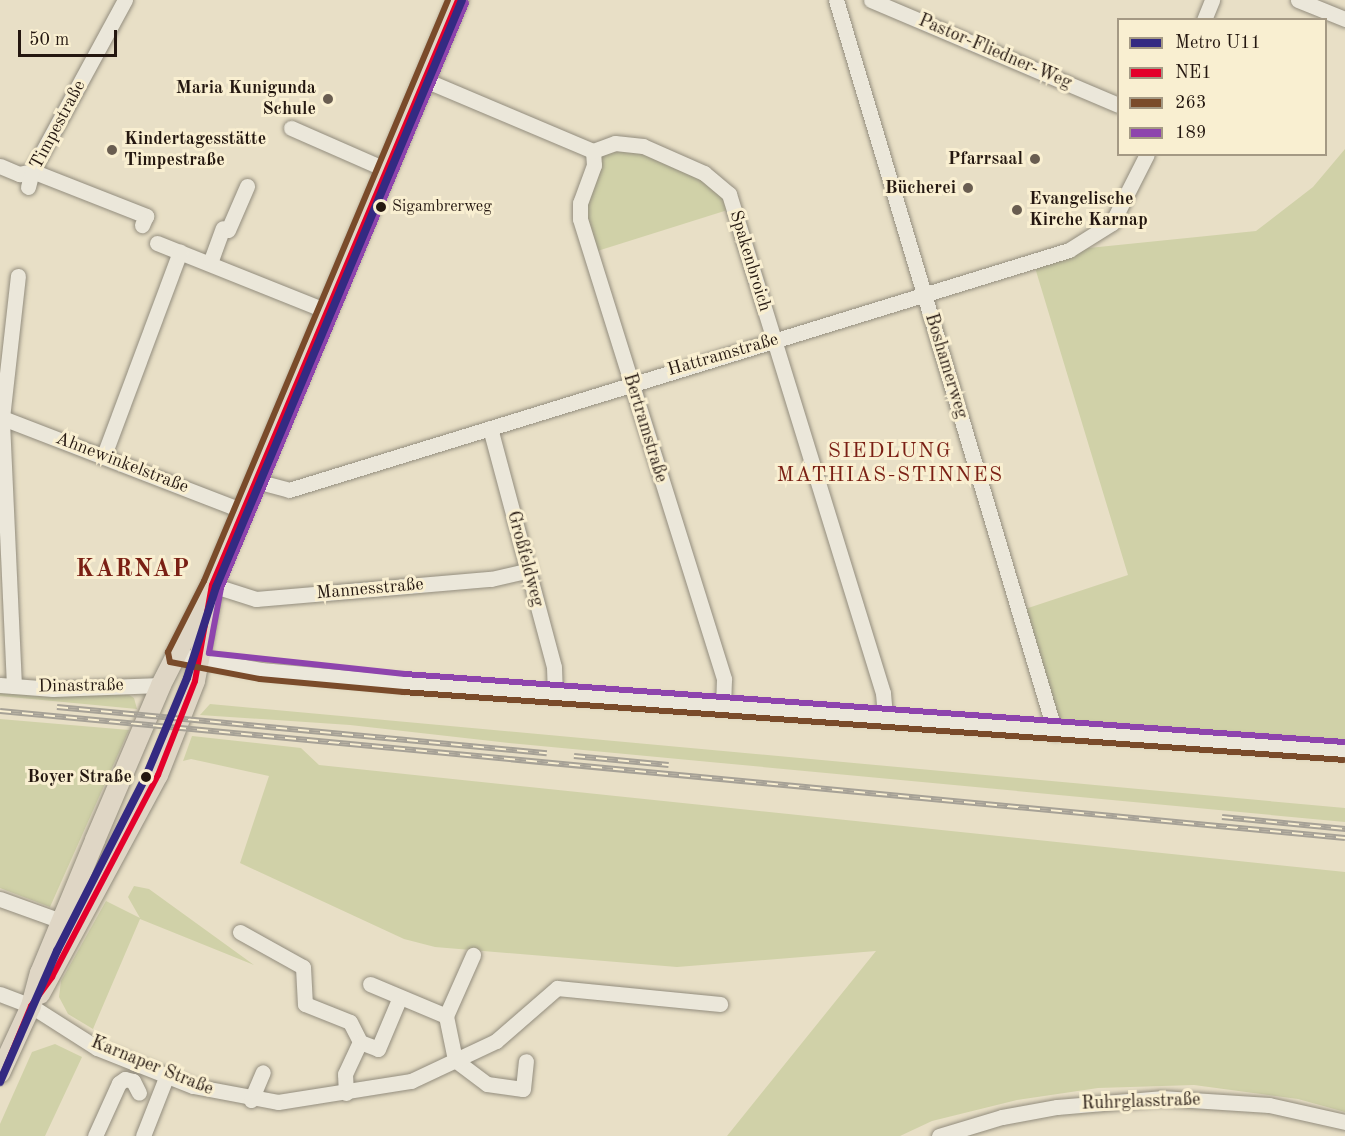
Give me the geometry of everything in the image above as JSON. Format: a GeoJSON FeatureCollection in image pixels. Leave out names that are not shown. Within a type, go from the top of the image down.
{"type":"FeatureCollection","features":[{"type":"Feature","properties":{"kind":"main road"},"geometry":{"type":"LineString","coordinates":[[1,1074],[31,1005],[61,921],[161,684],[212,585],[458,0]]}},
{"type":"Feature","properties":{"kind":"main road"},"geometry":{"type":"LineString","coordinates":[[31,1005],[52,977],[140,811],[183,715],[199,661],[212,585]]}},
{"type":"Feature","properties":{"kind":"street","name":"Timpestraße"},"geometry":{"type":"LineString","coordinates":[[28,187],[32,171],[125,0]]}},
{"type":"Feature","properties":{"kind":"street","name":"Boshamerweg"},"geometry":{"type":"LineString","coordinates":[[836,0],[1055,732]]}},
{"type":"Feature","properties":{"kind":"street","name":"Pastor-Fliedner-Weg"},"geometry":{"type":"LineString","coordinates":[[871,0],[1117,104]]}},
{"type":"Feature","properties":{"kind":"street"},"geometry":{"type":"LineString","coordinates":[[1205,18],[1212,0]]}},
{"type":"Feature","properties":{"kind":"street"},"geometry":{"type":"LineString","coordinates":[[1299,0],[1345,19]]}},
{"type":"Feature","properties":{"kind":"street"},"geometry":{"type":"LineString","coordinates":[[425,80],[593,151]]}},
{"type":"Feature","properties":{"kind":"street"},"geometry":{"type":"LineString","coordinates":[[291,128],[387,170]]}},
{"type":"Feature","properties":{"kind":"street","name":"Spakenbroich"},"geometry":{"type":"LineString","coordinates":[[593,151],[629,142],[718,182],[729,194],[883,693],[885,718]]}},
{"type":"Feature","properties":{"kind":"street","name":"Bertramstraße"},"geometry":{"type":"LineString","coordinates":[[593,151],[594,165],[580,202],[580,219],[724,679],[723,705]]}},
{"type":"Feature","properties":{"kind":"street","name":"Hattramstraße"},"geometry":{"type":"LineString","coordinates":[[256,480],[289,490],[631,382],[997,272],[1088,241],[1112,224],[1128,197],[1146,156]]}},
{"type":"Feature","properties":{"kind":"street"},"geometry":{"type":"LineString","coordinates":[[0,166],[19,174],[32,171],[146,216],[142,225]]}},
{"type":"Feature","properties":{"kind":"street"},"geometry":{"type":"LineString","coordinates":[[210,263],[247,186]]}},
{"type":"Feature","properties":{"kind":"street"},"geometry":{"type":"LineString","coordinates":[[157,243],[327,311]]}},
{"type":"Feature","properties":{"kind":"street"},"geometry":{"type":"LineString","coordinates":[[104,455],[180,252]]}},
{"type":"Feature","properties":{"kind":"street"},"geometry":{"type":"LineString","coordinates":[[7,685],[1,418],[20,281]]}},
{"type":"Feature","properties":{"kind":"street","name":"Ahnewinkelstraße"},"geometry":{"type":"LineString","coordinates":[[1,418],[104,455],[243,511]]}},
{"type":"Feature","properties":{"kind":"street","name":"Großfeldweg"},"geometry":{"type":"LineString","coordinates":[[490,428],[554,667],[555,692]]}},
{"type":"Feature","properties":{"kind":"street","name":"Mannesstraße"},"geometry":{"type":"LineString","coordinates":[[212,585],[256,599],[491,579],[528,570]]}},
{"type":"Feature","properties":{"kind":"street"},"geometry":{"type":"LineString","coordinates":[[176,655],[199,661],[404,683],[555,692],[1055,732],[1345,751]]}},
{"type":"Feature","properties":{"kind":"street","name":"Dinastraße"},"geometry":{"type":"LineString","coordinates":[[7,685],[161,684]]}},
{"type":"Feature","properties":{"kind":"street"},"geometry":{"type":"LineString","coordinates":[[0,899],[61,921]]}},
{"type":"Feature","properties":{"kind":"street"},"geometry":{"type":"LineString","coordinates":[[240,932],[303,967],[305,1004],[350,1022],[360,1042],[378,1049],[400,997]]}},
{"type":"Feature","properties":{"kind":"street"},"geometry":{"type":"LineString","coordinates":[[473,955],[446,1016],[455,1060],[487,1084],[523,1089],[526,1061]]}},
{"type":"Feature","properties":{"kind":"street"},"geometry":{"type":"LineString","coordinates":[[370,984],[446,1016]]}},
{"type":"Feature","properties":{"kind":"street","name":"Karnaper Straße"},"geometry":{"type":"LineString","coordinates":[[0,994],[31,1005],[97,1048],[194,1086],[251,1100],[278,1102],[411,1081],[496,1041],[557,988],[720,1004]]}},
{"type":"Feature","properties":{"kind":"street"},"geometry":{"type":"LineString","coordinates":[[346,1093],[345,1074],[360,1042]]}},
{"type":"Feature","properties":{"kind":"street"},"geometry":{"type":"LineString","coordinates":[[251,1100],[263,1072]]}},
{"type":"Feature","properties":{"kind":"street"},"geometry":{"type":"LineString","coordinates":[[143,1136],[167,1075]]}},
{"type":"Feature","properties":{"kind":"street"},"geometry":{"type":"LineString","coordinates":[[95,1136],[119,1083],[125,1079],[133,1082],[139,1093]]}},
{"type":"Feature","properties":{"kind":"street","name":"Ruhrglasstraße"},"geometry":{"type":"LineString","coordinates":[[939,1136],[1002,1117],[1057,1107],[1161,1098],[1269,1105],[1345,1122]]}},
{"type":"Feature","properties":{"kind":"green space"},"geometry":{"type":"Polygon","coordinates":[[[615,143],[704,173],[734,208],[591,253],[580,219],[593,151],[615,143]]]}},
{"type":"Feature","properties":{"kind":"green space"},"geometry":{"type":"Polygon","coordinates":[[[1345,149],[1345,740],[1055,732],[1019,611],[1128,575],[1033,261],[1069,250],[1256,231],[1313,187],[1345,149]]]}},
{"type":"Feature","properties":{"kind":"green space"},"geometry":{"type":"Polygon","coordinates":[[[0,691],[126,693],[134,698],[137,709],[0,696],[0,691]]]}},
{"type":"Feature","properties":{"kind":"green space"},"geometry":{"type":"Polygon","coordinates":[[[210,704],[1345,808],[1345,822],[509,743],[350,725],[200,715],[210,704]]]}},
{"type":"Feature","properties":{"kind":"green space"},"geometry":{"type":"Polygon","coordinates":[[[0,719],[129,730],[50,907],[0,888],[0,719]]]}},
{"type":"Feature","properties":{"kind":"green space"},"geometry":{"type":"Polygon","coordinates":[[[192,736],[301,748],[319,765],[1345,872],[1345,1112],[1298,1099],[1194,1085],[1098,1088],[1017,1100],[932,1121],[900,1136],[727,1136],[876,951],[677,967],[435,947],[404,939],[240,863],[269,776],[191,759],[183,761],[192,736]]]}},
{"type":"Feature","properties":{"kind":"green space"},"geometry":{"type":"Polygon","coordinates":[[[134,886],[149,889],[254,965],[140,919],[93,1029],[68,1014],[59,997],[61,981],[106,901],[140,918],[128,897],[134,886]]]}},
{"type":"Feature","properties":{"kind":"green space"},"geometry":{"type":"Polygon","coordinates":[[[55,1044],[82,1057],[45,1136],[0,1136],[0,1124],[32,1052],[55,1044]]]}},
{"type":"Feature","properties":{"kind":"railway"},"geometry":{"type":"LineString","coordinates":[[57,707],[547,753]]}},
{"type":"Feature","properties":{"kind":"railway"},"geometry":{"type":"LineString","coordinates":[[0,711],[1345,838]]}},
{"type":"Feature","properties":{"kind":"railway"},"geometry":{"type":"LineString","coordinates":[[574,756],[669,765]]}},
{"type":"Feature","properties":{"kind":"railway"},"geometry":{"type":"LineString","coordinates":[[1222,817],[1345,829]]}},
{"type":"Feature","properties":{"kind":"metro line","name":"U11"},"geometry":{"type":"LineString","coordinates":[[0,1082],[57,951],[146,776],[187,678],[216,587],[462,0]]}},
{"type":"Feature","properties":{"kind":"transit line","name":"263"},"geometry":{"type":"LineString","coordinates":[[448,0],[204,581],[168,652],[170,662],[260,679],[403,692],[1344,760]]}},
{"type":"Feature","properties":{"kind":"transit line","name":"NE1"},"geometry":{"type":"LineString","coordinates":[[0,1081],[31,1006],[52,977],[158,775],[195,681],[212,585],[458,0]]}},
{"type":"Feature","properties":{"kind":"transit line","name":"189"},"geometry":{"type":"LineString","coordinates":[[466,3],[221,588],[209,653],[405,674],[1345,742]]}},
{"type":"Feature","properties":{"kind":"place","name":"Maria Kunigunda Schule"},"geometry":{"type":"Point","coordinates":[328,99]}},
{"type":"Feature","properties":{"kind":"place","name":"Kindertagesstätte Timpestraße"},"geometry":{"type":"Point","coordinates":[112,150]}},
{"type":"Feature","properties":{"kind":"place","name":"Pfarrsaal"},"geometry":{"type":"Point","coordinates":[1035,159]}},
{"type":"Feature","properties":{"kind":"place","name":"Bücherei"},"geometry":{"type":"Point","coordinates":[968,188]}},
{"type":"Feature","properties":{"kind":"place","name":"Sigambrerweg"},"geometry":{"type":"Point","coordinates":[381,207]}},
{"type":"Feature","properties":{"kind":"place","name":"Evangelische Kirche Karnap"},"geometry":{"type":"Point","coordinates":[1017,210]}},
{"type":"Feature","properties":{"kind":"place","name":"Boyer Straße"},"geometry":{"type":"Point","coordinates":[146,777]}},
{"type":"Feature","properties":{"kind":"district","name":"SIEDLUNG MATHIAS-STINNES"},"geometry":{"type":"Point","coordinates":[890,464]}},
{"type":"Feature","properties":{"kind":"district","name":"KARNAP"},"geometry":{"type":"Point","coordinates":[133,571]}}]}
